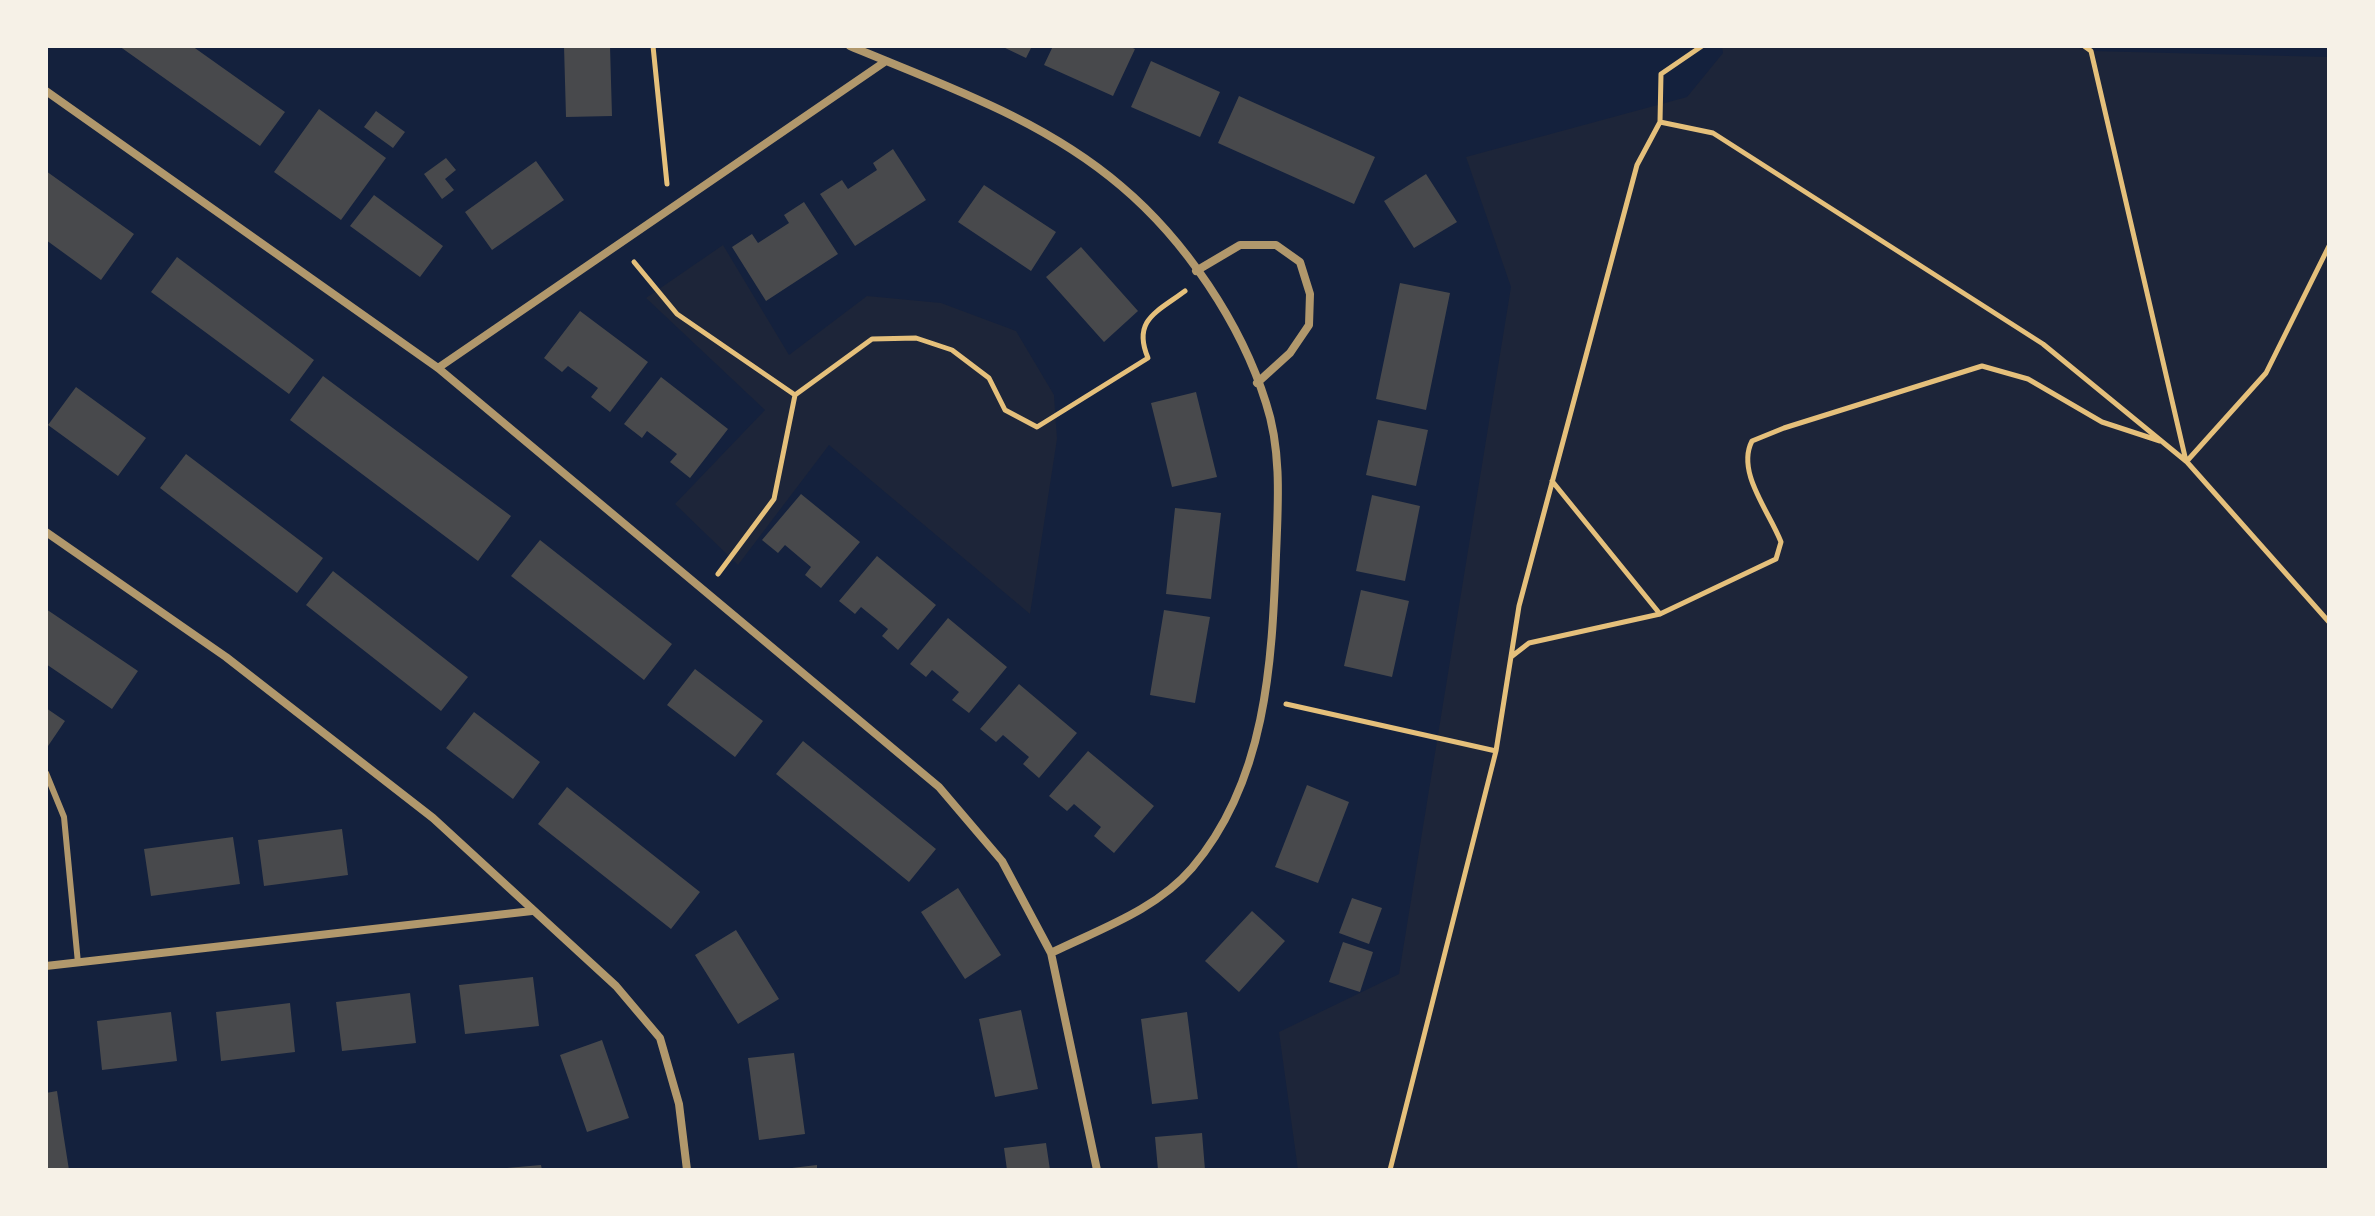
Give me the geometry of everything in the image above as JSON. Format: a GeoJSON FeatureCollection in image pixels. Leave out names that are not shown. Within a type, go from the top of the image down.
{"type":"FeatureCollection","features":[{"type":"Feature","properties":{"kind":"street"},"geometry":{"type":"LineString","coordinates":[[850,46],[1025,121],[1121,186],[1181,248],[1231,323],[1266,404],[1279,481],[1273,643],[1265,699],[1246,774],[1229,816],[1191,869],[1153,903],[1051,953]]}},
{"type":"Feature","properties":{"kind":"street"},"geometry":{"type":"LineString","coordinates":[[438,368],[886,61]]}},
{"type":"Feature","properties":{"kind":"street"},"geometry":{"type":"LineString","coordinates":[[46,91],[438,368],[939,787],[1002,861],[1051,953],[1097,1170]]}},
{"type":"Feature","properties":{"kind":"street"},"geometry":{"type":"LineString","coordinates":[[1198,275],[1240,245],[1276,245],[1300,262],[1310,294],[1309,325],[1290,353],[1257,383]]}},
{"type":"Feature","properties":{"kind":"street"},"geometry":{"type":"LineString","coordinates":[[46,532],[238,666],[433,818],[616,986],[660,1038],[679,1104],[687,1170]]}},
{"type":"Feature","properties":{"kind":"street"},"geometry":{"type":"LineString","coordinates":[[46,966],[532,911]]}},
{"type":"Feature","properties":{"kind":"lane"},"geometry":{"type":"LineString","coordinates":[[46,773],[64,817],[78,963]]}},
{"type":"Feature","properties":{"kind":"path"},"geometry":{"type":"LineString","coordinates":[[653,46],[670,209]]}},
{"type":"Feature","properties":{"kind":"path"},"geometry":{"type":"LineString","coordinates":[[1390,1170],[1496,751],[1519,606],[1637,165],[1660,122],[1661,74],[1702,46]]}},
{"type":"Feature","properties":{"kind":"path"},"geometry":{"type":"LineString","coordinates":[[2084,46],[2091,51],[2187,462]]}},
{"type":"Feature","properties":{"kind":"path"},"geometry":{"type":"LineString","coordinates":[[1660,122],[1713,133],[2043,344],[2187,462],[2329,622]]}},
{"type":"Feature","properties":{"kind":"path"},"geometry":{"type":"LineString","coordinates":[[619,244],[677,314],[795,395]]}},
{"type":"Feature","properties":{"kind":"path"},"geometry":{"type":"LineString","coordinates":[[2187,462],[2266,373],[2329,246]]}},
{"type":"Feature","properties":{"kind":"path"},"geometry":{"type":"LineString","coordinates":[[706,591],[774,499],[795,395],[872,339],[916,338],[952,350],[989,378],[1005,410],[1037,427],[1148,358],[1141,340],[1147,320],[1198,275]]}},
{"type":"Feature","properties":{"kind":"path"},"geometry":{"type":"LineString","coordinates":[[1511,658],[1529,643],[1660,614],[1776,559],[1781,542],[1748,475],[1746,453],[1752,441],[1784,428],[1982,366],[2028,379],[2102,422],[2164,443]]}},
{"type":"Feature","properties":{"kind":"path"},"geometry":{"type":"LineString","coordinates":[[1552,481],[1660,614]]}},
{"type":"Feature","properties":{"kind":"path"},"geometry":{"type":"LineString","coordinates":[[1265,699],[1496,751]]}},
{"type":"Feature","properties":{"kind":"shaded area"},"geometry":{"type":"Polygon","coordinates":[[[1722,46],[2071,46],[2091,51],[2329,57],[2329,1170],[1298,1170],[1279,1032],[1399,974],[1511,287],[1466,157],[1687,97],[1723,53],[1722,46]]]}},
{"type":"Feature","properties":{"kind":"shaded area"},"geometry":{"type":"Polygon","coordinates":[[[723,245],[789,355],[867,296],[941,303],[1016,331],[1054,395],[1057,439],[1030,614],[829,445],[738,565],[675,504],[765,410],[646,298],[723,245]]]}},
{"type":"Feature","properties":{"kind":"building"},"geometry":{"type":"Polygon","coordinates":[[[119,46],[192,46],[285,112],[260,146],[119,46]]]}},
{"type":"Feature","properties":{"kind":"building"},"geometry":{"type":"Polygon","coordinates":[[[564,46],[610,46],[612,116],[566,117],[564,46]]]}},
{"type":"Feature","properties":{"kind":"building"},"geometry":{"type":"Polygon","coordinates":[[[1001,46],[1032,46],[1026,58],[1001,46]]]}},
{"type":"Feature","properties":{"kind":"building"},"geometry":{"type":"Polygon","coordinates":[[[1053,46],[1128,46],[1135,49],[1113,96],[1044,65],[1053,46]]]}},
{"type":"Feature","properties":{"kind":"building"},"geometry":{"type":"Polygon","coordinates":[[[1151,61],[1220,92],[1200,137],[1131,107],[1151,61]]]}},
{"type":"Feature","properties":{"kind":"building"},"geometry":{"type":"Polygon","coordinates":[[[1239,96],[1375,157],[1354,204],[1218,143],[1239,96]]]}},
{"type":"Feature","properties":{"kind":"building"},"geometry":{"type":"Polygon","coordinates":[[[319,109],[386,158],[341,220],[274,172],[319,109]]]}},
{"type":"Feature","properties":{"kind":"building"},"geometry":{"type":"Polygon","coordinates":[[[376,111],[405,132],[393,148],[364,127],[376,111]]]}},
{"type":"Feature","properties":{"kind":"building"},"geometry":{"type":"Polygon","coordinates":[[[893,149],[926,200],[855,246],[820,194],[842,180],[848,189],[877,170],[873,163],[893,149]]]}},
{"type":"Feature","properties":{"kind":"building"},"geometry":{"type":"Polygon","coordinates":[[[446,158],[456,170],[445,179],[454,190],[442,199],[424,174],[446,158]]]}},
{"type":"Feature","properties":{"kind":"building"},"geometry":{"type":"Polygon","coordinates":[[[536,161],[564,200],[492,250],[465,212],[536,161]]]}},
{"type":"Feature","properties":{"kind":"building"},"geometry":{"type":"Polygon","coordinates":[[[46,171],[134,234],[101,280],[46,240],[46,171]]]}},
{"type":"Feature","properties":{"kind":"building"},"geometry":{"type":"Polygon","coordinates":[[[1426,174],[1457,222],[1414,248],[1384,201],[1426,174]]]}},
{"type":"Feature","properties":{"kind":"building"},"geometry":{"type":"Polygon","coordinates":[[[984,185],[1056,232],[1031,271],[958,222],[984,185]]]}},
{"type":"Feature","properties":{"kind":"building"},"geometry":{"type":"Polygon","coordinates":[[[374,195],[443,246],[420,277],[350,226],[374,195]]]}},
{"type":"Feature","properties":{"kind":"building"},"geometry":{"type":"Polygon","coordinates":[[[804,202],[838,254],[766,301],[732,247],[752,234],[758,243],[789,223],[784,215],[804,202]]]}},
{"type":"Feature","properties":{"kind":"building"},"geometry":{"type":"Polygon","coordinates":[[[1081,247],[1138,311],[1104,342],[1046,277],[1081,247]]]}},
{"type":"Feature","properties":{"kind":"building"},"geometry":{"type":"Polygon","coordinates":[[[177,257],[314,360],[289,394],[151,292],[177,257]]]}},
{"type":"Feature","properties":{"kind":"building"},"geometry":{"type":"Polygon","coordinates":[[[1400,283],[1450,293],[1426,410],[1376,399],[1400,283]]]}},
{"type":"Feature","properties":{"kind":"building"},"geometry":{"type":"Polygon","coordinates":[[[580,311],[648,362],[610,412],[591,397],[598,388],[568,366],[562,372],[544,358],[580,311]]]}},
{"type":"Feature","properties":{"kind":"building"},"geometry":{"type":"Polygon","coordinates":[[[323,376],[511,516],[478,561],[290,420],[323,376]]]}},
{"type":"Feature","properties":{"kind":"building"},"geometry":{"type":"Polygon","coordinates":[[[661,377],[728,429],[690,478],[670,462],[677,454],[647,431],[642,438],[624,424],[661,377]]]}},
{"type":"Feature","properties":{"kind":"building"},"geometry":{"type":"Polygon","coordinates":[[[76,387],[146,438],[118,476],[48,425],[76,387]]]}},
{"type":"Feature","properties":{"kind":"building"},"geometry":{"type":"Polygon","coordinates":[[[1196,392],[1217,477],[1172,487],[1151,403],[1196,392]]]}},
{"type":"Feature","properties":{"kind":"building"},"geometry":{"type":"Polygon","coordinates":[[[1378,420],[1428,430],[1416,486],[1366,475],[1378,420]]]}},
{"type":"Feature","properties":{"kind":"building"},"geometry":{"type":"Polygon","coordinates":[[[186,454],[323,558],[297,593],[160,488],[186,454]]]}},
{"type":"Feature","properties":{"kind":"building"},"geometry":{"type":"Polygon","coordinates":[[[801,494],[860,542],[821,588],[805,575],[811,567],[785,545],[778,553],[762,540],[801,494]]]}},
{"type":"Feature","properties":{"kind":"building"},"geometry":{"type":"Polygon","coordinates":[[[1372,495],[1420,506],[1405,581],[1356,571],[1372,495]]]}},
{"type":"Feature","properties":{"kind":"building"},"geometry":{"type":"Polygon","coordinates":[[[1175,508],[1221,513],[1211,599],[1166,594],[1175,508]]]}},
{"type":"Feature","properties":{"kind":"building"},"geometry":{"type":"Polygon","coordinates":[[[540,540],[672,644],[644,680],[511,576],[540,540]]]}},
{"type":"Feature","properties":{"kind":"building"},"geometry":{"type":"Polygon","coordinates":[[[877,556],[936,605],[898,650],[882,636],[888,629],[861,607],[855,614],[839,601],[877,556]]]}},
{"type":"Feature","properties":{"kind":"building"},"geometry":{"type":"Polygon","coordinates":[[[333,571],[468,677],[441,711],[306,605],[333,571]]]}},
{"type":"Feature","properties":{"kind":"building"},"geometry":{"type":"Polygon","coordinates":[[[1361,590],[1409,601],[1392,677],[1344,666],[1361,590]]]}},
{"type":"Feature","properties":{"kind":"building"},"geometry":{"type":"Polygon","coordinates":[[[46,609],[138,671],[112,709],[46,664],[46,609]]]}},
{"type":"Feature","properties":{"kind":"building"},"geometry":{"type":"Polygon","coordinates":[[[1164,610],[1210,617],[1195,703],[1150,695],[1164,610]]]}},
{"type":"Feature","properties":{"kind":"building"},"geometry":{"type":"Polygon","coordinates":[[[948,618],[1007,667],[969,713],[952,700],[959,692],[932,670],[926,677],[910,664],[948,618]]]}},
{"type":"Feature","properties":{"kind":"building"},"geometry":{"type":"Polygon","coordinates":[[[695,669],[763,721],[735,757],[667,705],[695,669]]]}},
{"type":"Feature","properties":{"kind":"building"},"geometry":{"type":"Polygon","coordinates":[[[1019,684],[1077,733],[1039,778],[1023,764],[1029,757],[1003,735],[996,742],[980,729],[1019,684]]]}},
{"type":"Feature","properties":{"kind":"building"},"geometry":{"type":"Polygon","coordinates":[[[46,708],[65,721],[46,749],[46,708]]]}},
{"type":"Feature","properties":{"kind":"building"},"geometry":{"type":"Polygon","coordinates":[[[474,712],[540,762],[513,799],[446,748],[474,712]]]}},
{"type":"Feature","properties":{"kind":"building"},"geometry":{"type":"Polygon","coordinates":[[[803,741],[936,849],[909,882],[776,774],[803,741]]]}},
{"type":"Feature","properties":{"kind":"building"},"geometry":{"type":"Polygon","coordinates":[[[1088,751],[1154,806],[1114,853],[1094,836],[1101,827],[1074,804],[1067,811],[1049,796],[1088,751]]]}},
{"type":"Feature","properties":{"kind":"building"},"geometry":{"type":"Polygon","coordinates":[[[1307,785],[1349,802],[1318,883],[1275,867],[1307,785]]]}},
{"type":"Feature","properties":{"kind":"building"},"geometry":{"type":"Polygon","coordinates":[[[567,787],[700,892],[671,929],[538,824],[567,787]]]}},
{"type":"Feature","properties":{"kind":"building"},"geometry":{"type":"Polygon","coordinates":[[[342,829],[348,875],[264,886],[258,840],[342,829]]]}},
{"type":"Feature","properties":{"kind":"building"},"geometry":{"type":"Polygon","coordinates":[[[233,837],[240,884],[151,896],[144,849],[233,837]]]}},
{"type":"Feature","properties":{"kind":"building"},"geometry":{"type":"Polygon","coordinates":[[[958,888],[1001,955],[965,979],[921,912],[958,888]]]}},
{"type":"Feature","properties":{"kind":"building"},"geometry":{"type":"Polygon","coordinates":[[[1352,898],[1382,908],[1369,944],[1339,933],[1352,898]]]}},
{"type":"Feature","properties":{"kind":"building"},"geometry":{"type":"Polygon","coordinates":[[[1252,911],[1285,941],[1239,992],[1205,961],[1252,911]]]}},
{"type":"Feature","properties":{"kind":"building"},"geometry":{"type":"Polygon","coordinates":[[[736,930],[779,999],[738,1024],[695,955],[736,930]]]}},
{"type":"Feature","properties":{"kind":"building"},"geometry":{"type":"Polygon","coordinates":[[[1343,942],[1373,952],[1360,992],[1329,982],[1343,942]]]}},
{"type":"Feature","properties":{"kind":"building"},"geometry":{"type":"Polygon","coordinates":[[[533,977],[539,1026],[465,1034],[459,985],[533,977]]]}},
{"type":"Feature","properties":{"kind":"building"},"geometry":{"type":"Polygon","coordinates":[[[410,993],[416,1043],[342,1051],[336,1002],[410,993]]]}},
{"type":"Feature","properties":{"kind":"building"},"geometry":{"type":"Polygon","coordinates":[[[290,1003],[295,1052],[221,1061],[216,1012],[290,1003]]]}},
{"type":"Feature","properties":{"kind":"building"},"geometry":{"type":"Polygon","coordinates":[[[1021,1010],[1038,1089],[995,1097],[979,1019],[1021,1010]]]}},
{"type":"Feature","properties":{"kind":"building"},"geometry":{"type":"Polygon","coordinates":[[[171,1012],[177,1061],[102,1070],[97,1021],[171,1012]]]}},
{"type":"Feature","properties":{"kind":"building"},"geometry":{"type":"Polygon","coordinates":[[[1187,1012],[1198,1099],[1152,1104],[1141,1019],[1187,1012]]]}},
{"type":"Feature","properties":{"kind":"building"},"geometry":{"type":"Polygon","coordinates":[[[602,1040],[629,1118],[587,1132],[560,1055],[602,1040]]]}},
{"type":"Feature","properties":{"kind":"building"},"geometry":{"type":"Polygon","coordinates":[[[794,1053],[805,1134],[759,1140],[748,1058],[794,1053]]]}},
{"type":"Feature","properties":{"kind":"building"},"geometry":{"type":"Polygon","coordinates":[[[57,1091],[69,1170],[46,1170],[46,1093],[57,1091]]]}},
{"type":"Feature","properties":{"kind":"building"},"geometry":{"type":"Polygon","coordinates":[[[1202,1133],[1205,1170],[1158,1170],[1155,1137],[1202,1133]]]}},
{"type":"Feature","properties":{"kind":"building"},"geometry":{"type":"Polygon","coordinates":[[[1046,1143],[1050,1170],[1007,1170],[1004,1148],[1046,1143]]]}},
{"type":"Feature","properties":{"kind":"building"},"geometry":{"type":"Polygon","coordinates":[[[541,1165],[542,1170],[507,1170],[507,1168],[541,1165]]]}},
{"type":"Feature","properties":{"kind":"building"},"geometry":{"type":"Polygon","coordinates":[[[817,1165],[817,1170],[792,1170],[792,1168],[817,1165]]]}}]}
